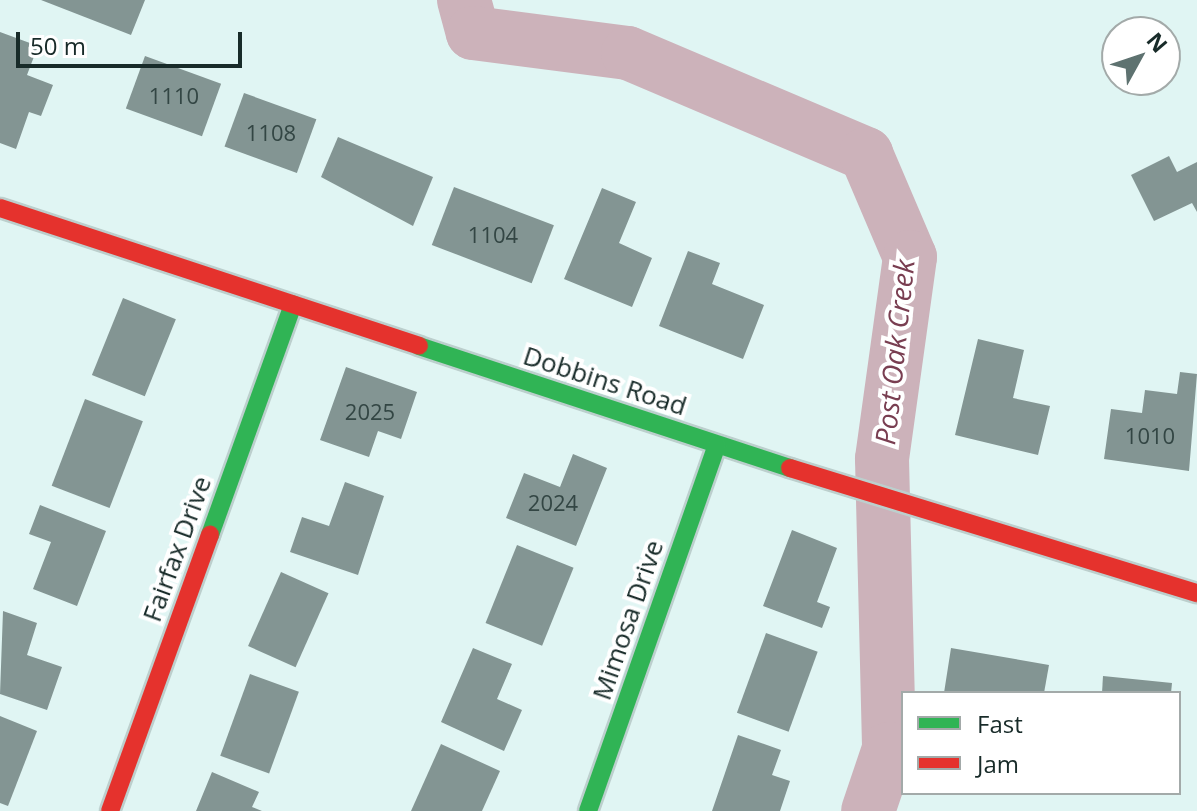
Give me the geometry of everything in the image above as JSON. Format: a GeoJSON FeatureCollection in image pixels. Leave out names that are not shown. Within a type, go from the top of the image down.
{"type":"FeatureCollection","features":[{"type":"Feature","properties":{"kind":"street","name":"Dobbins Road"},"geometry":{"type":"LineString","coordinates":[[0,208],[717,445],[1197,593]]}},
{"type":"Feature","properties":{"kind":"street","name":"Fairfax Drive"},"geometry":{"type":"LineString","coordinates":[[110,811],[293,305]]}},
{"type":"Feature","properties":{"kind":"street","name":"Mimosa Drive"},"geometry":{"type":"LineString","coordinates":[[588,811],[717,445]]}},
{"type":"Feature","properties":{"kind":"building"},"geometry":{"type":"Polygon","coordinates":[[[41,0],[145,0],[131,35],[41,0]]]}},
{"type":"Feature","properties":{"kind":"building"},"geometry":{"type":"Polygon","coordinates":[[[0,32],[38,46],[27,75],[53,85],[41,116],[29,112],[16,149],[0,143],[0,32]]]}},
{"type":"Feature","properties":{"kind":"building"},"geometry":{"type":"Polygon","coordinates":[[[145,56],[221,84],[202,136],[126,109],[145,56]]]}},
{"type":"Feature","properties":{"kind":"building"},"geometry":{"type":"Polygon","coordinates":[[[244,93],[316,119],[297,173],[225,147],[244,93]]]}},
{"type":"Feature","properties":{"kind":"building"},"geometry":{"type":"Polygon","coordinates":[[[338,137],[433,177],[413,226],[321,177],[338,137]]]}},
{"type":"Feature","properties":{"kind":"building"},"geometry":{"type":"Polygon","coordinates":[[[1169,156],[1177,172],[1197,162],[1197,212],[1192,203],[1154,221],[1131,175],[1169,156]]]}},
{"type":"Feature","properties":{"kind":"building"},"geometry":{"type":"Polygon","coordinates":[[[454,187],[554,225],[532,283],[432,245],[454,187]]]}},
{"type":"Feature","properties":{"kind":"building"},"geometry":{"type":"Polygon","coordinates":[[[602,188],[636,202],[619,243],[652,258],[632,307],[564,279],[602,188]]]}},
{"type":"Feature","properties":{"kind":"building"},"geometry":{"type":"Polygon","coordinates":[[[688,251],[720,263],[712,284],[764,305],[743,359],[659,326],[688,251]]]}},
{"type":"Feature","properties":{"kind":"building"},"geometry":{"type":"Polygon","coordinates":[[[123,298],[176,319],[145,396],[92,375],[123,298]]]}},
{"type":"Feature","properties":{"kind":"building"},"geometry":{"type":"Polygon","coordinates":[[[978,339],[1024,350],[1013,398],[1050,406],[1038,455],[955,435],[978,339]]]}},
{"type":"Feature","properties":{"kind":"building"},"geometry":{"type":"Polygon","coordinates":[[[346,367],[417,392],[401,439],[378,431],[369,457],[320,440],[346,367]]]}},
{"type":"Feature","properties":{"kind":"building"},"geometry":{"type":"Polygon","coordinates":[[[1180,372],[1197,374],[1189,471],[1104,459],[1111,409],[1142,413],[1145,390],[1177,394],[1180,372]]]}},
{"type":"Feature","properties":{"kind":"building"},"geometry":{"type":"Polygon","coordinates":[[[85,399],[143,421],[110,508],[52,486],[85,399]]]}},
{"type":"Feature","properties":{"kind":"building"},"geometry":{"type":"Polygon","coordinates":[[[573,454],[607,468],[576,546],[506,518],[524,473],[560,487],[573,454]]]}},
{"type":"Feature","properties":{"kind":"building"},"geometry":{"type":"Polygon","coordinates":[[[345,482],[384,496],[358,575],[290,552],[302,517],[329,526],[345,482]]]}},
{"type":"Feature","properties":{"kind":"building"},"geometry":{"type":"Polygon","coordinates":[[[40,505],[106,531],[77,606],[33,589],[51,542],[29,534],[40,505]]]}},
{"type":"Feature","properties":{"kind":"building"},"geometry":{"type":"Polygon","coordinates":[[[792,530],[837,548],[817,602],[830,607],[822,628],[763,606],[792,530]]]}},
{"type":"Feature","properties":{"kind":"building"},"geometry":{"type":"Polygon","coordinates":[[[517,545],[574,568],[542,646],[486,623],[517,545]]]}},
{"type":"Feature","properties":{"kind":"building"},"geometry":{"type":"Polygon","coordinates":[[[281,572],[329,593],[296,667],[248,646],[281,572]]]}},
{"type":"Feature","properties":{"kind":"building"},"geometry":{"type":"Polygon","coordinates":[[[3,611],[37,623],[27,655],[62,667],[47,710],[0,694],[3,611]]]}},
{"type":"Feature","properties":{"kind":"building"},"geometry":{"type":"Polygon","coordinates":[[[766,633],[818,652],[789,732],[737,713],[766,633]]]}},
{"type":"Feature","properties":{"kind":"building"},"geometry":{"type":"Polygon","coordinates":[[[473,648],[512,664],[497,699],[522,710],[504,751],[441,722],[473,648]]]}},
{"type":"Feature","properties":{"kind":"building"},"geometry":{"type":"Polygon","coordinates":[[[951,648],[1049,665],[1044,691],[944,691],[951,648]]]}},
{"type":"Feature","properties":{"kind":"building"},"geometry":{"type":"Polygon","coordinates":[[[250,674],[299,692],[269,774],[220,756],[250,674]]]}},
{"type":"Feature","properties":{"kind":"building"},"geometry":{"type":"Polygon","coordinates":[[[1103,676],[1172,683],[1171,691],[1102,691],[1103,676]]]}},
{"type":"Feature","properties":{"kind":"building"},"geometry":{"type":"Polygon","coordinates":[[[0,716],[37,731],[8,806],[0,803],[0,716]]]}},
{"type":"Feature","properties":{"kind":"building"},"geometry":{"type":"Polygon","coordinates":[[[738,735],[781,750],[772,775],[790,781],[780,811],[712,811],[738,735]]]}},
{"type":"Feature","properties":{"kind":"building"},"geometry":{"type":"Polygon","coordinates":[[[441,744],[500,771],[482,811],[411,811],[441,744]]]}},
{"type":"Feature","properties":{"kind":"building"},"geometry":{"type":"Polygon","coordinates":[[[212,772],[259,792],[252,807],[262,811],[196,811],[212,772]]]}},
{"type":"Feature","properties":{"kind":"waterway","name":"Post Oak Creek"},"geometry":{"type":"LineString","coordinates":[[464,0],[473,33],[628,53],[866,154],[910,257],[882,459],[889,749],[868,811]]}},
{"type":"Feature","properties":{"kind":"traffic: fast"},"geometry":{"type":"LineString","coordinates":[[210,535],[293,305]]}},
{"type":"Feature","properties":{"kind":"traffic: fast"},"geometry":{"type":"LineString","coordinates":[[419,346],[790,468]]}},
{"type":"Feature","properties":{"kind":"traffic: fast"},"geometry":{"type":"LineString","coordinates":[[588,811],[717,445]]}},
{"type":"Feature","properties":{"kind":"traffic: jam"},"geometry":{"type":"LineString","coordinates":[[0,208],[419,346]]}},
{"type":"Feature","properties":{"kind":"traffic: jam"},"geometry":{"type":"LineString","coordinates":[[790,468],[1197,593]]}},
{"type":"Feature","properties":{"kind":"traffic: jam"},"geometry":{"type":"LineString","coordinates":[[110,811],[210,535]]}}]}
